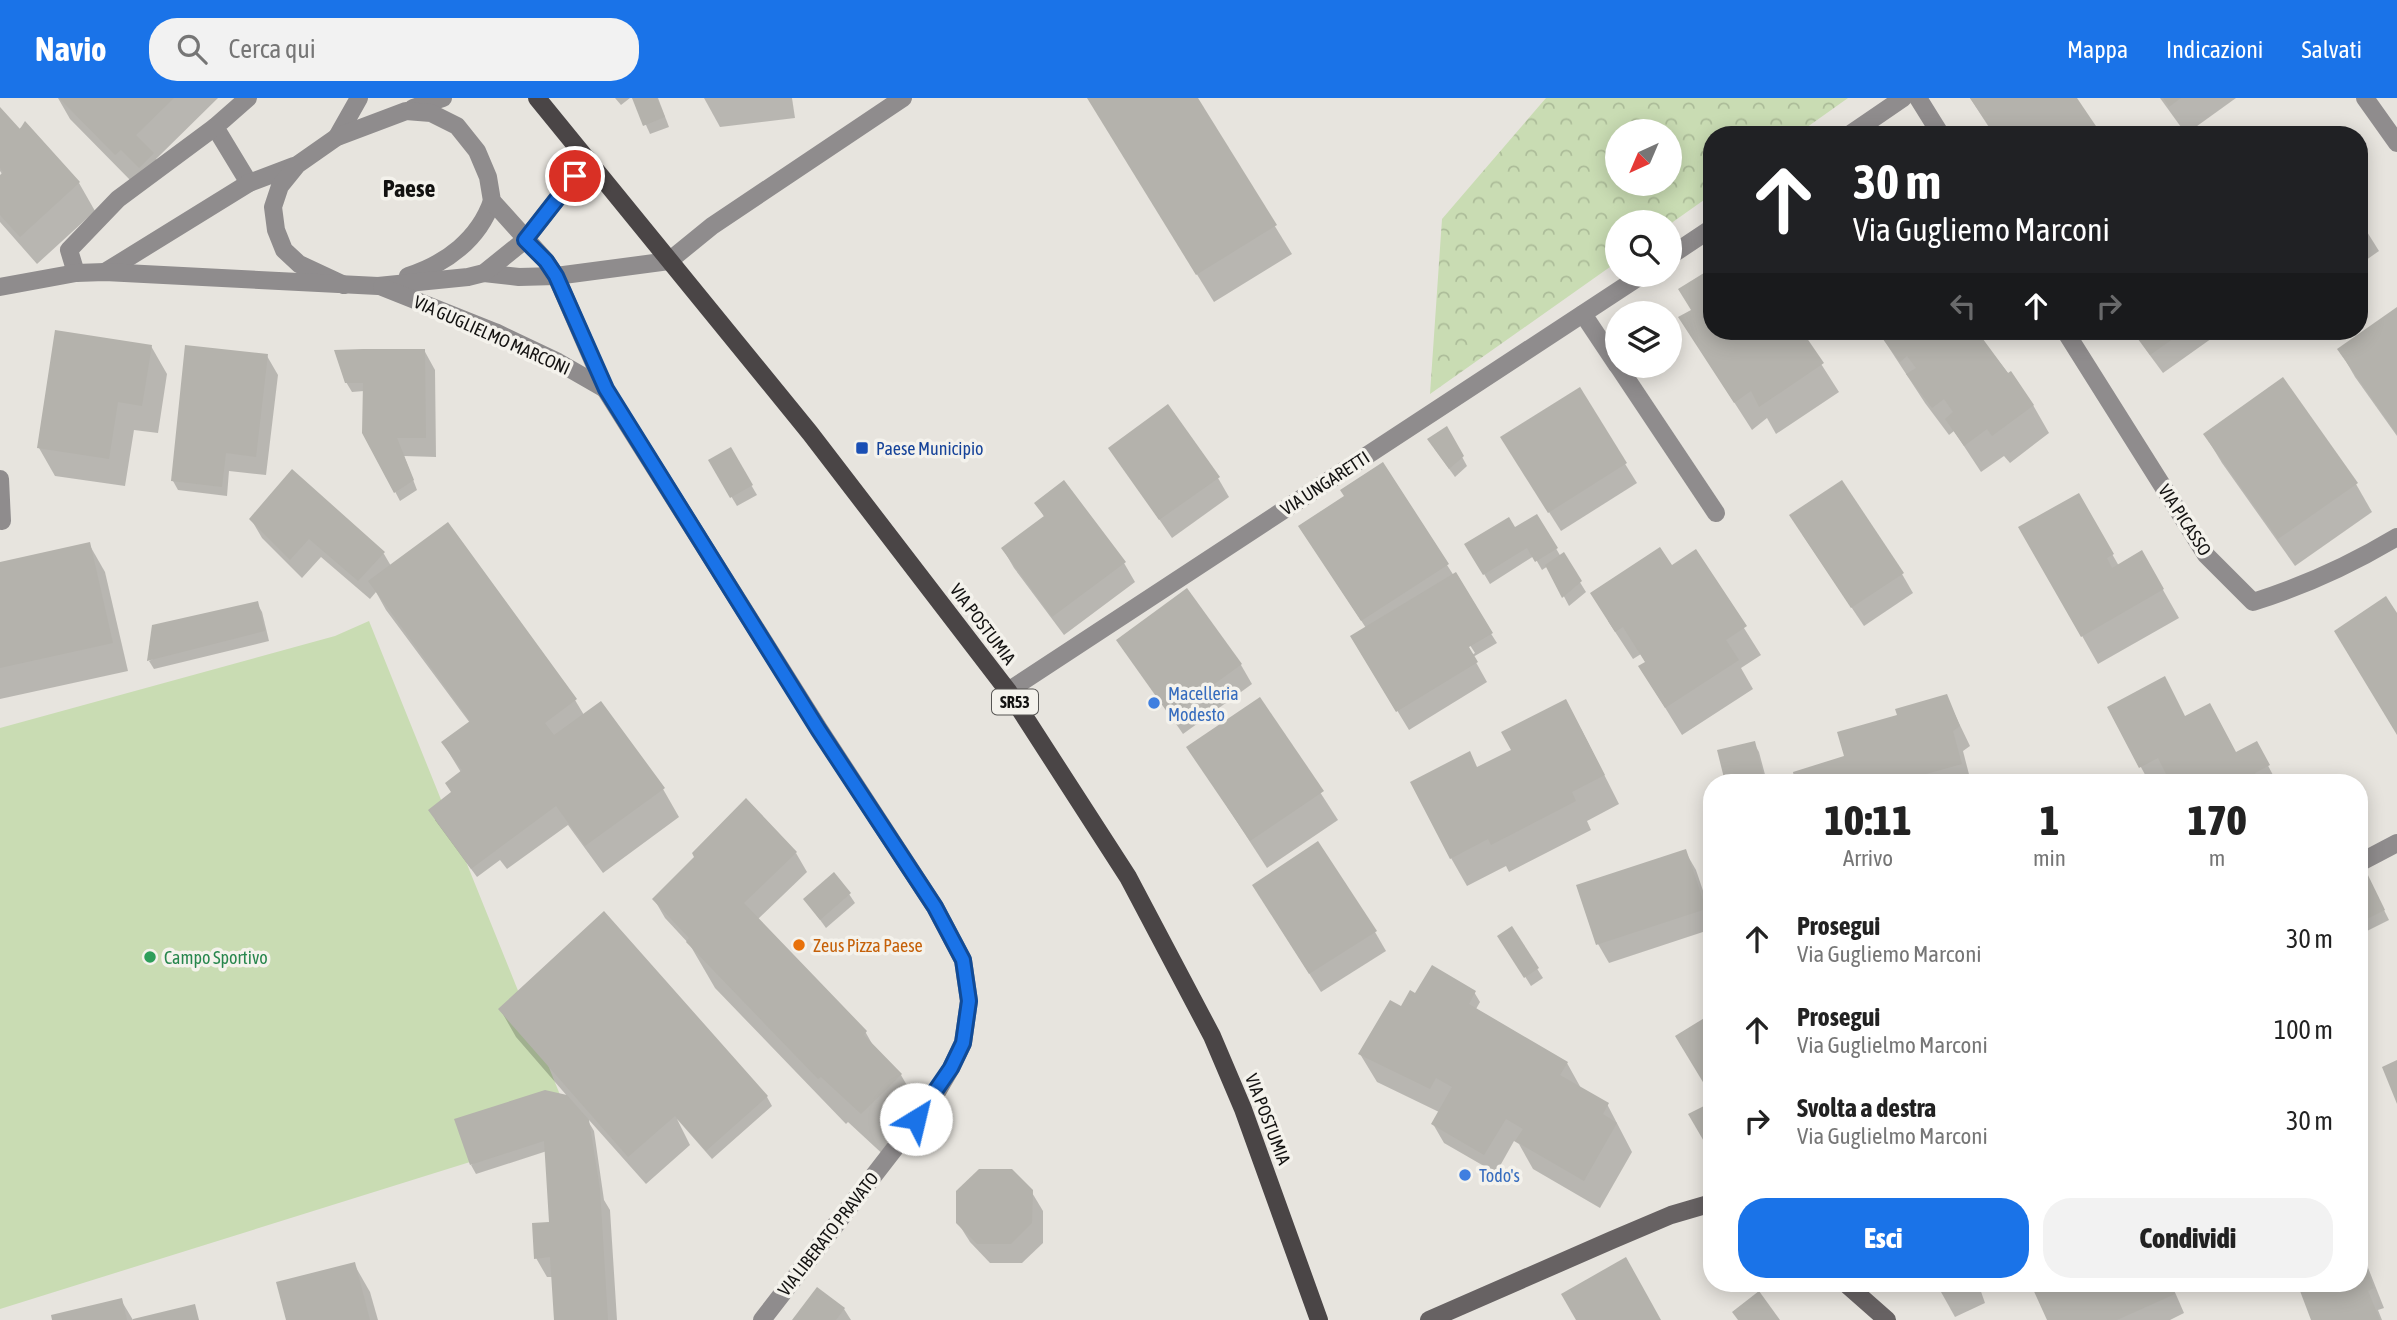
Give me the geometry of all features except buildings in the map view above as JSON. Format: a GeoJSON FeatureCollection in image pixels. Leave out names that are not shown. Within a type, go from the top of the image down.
{"type":"FeatureCollection","features":[{"type":"Feature","properties":{"kind":"main road","name":"VIA POSTUMIA"},"geometry":{"type":"LineString","coordinates":[[537,98],[810,433],[1008,691],[1128,877],[1212,1036],[1243,1110],[1319,1320]]}},
{"type":"Feature","properties":{"kind":"main road"},"geometry":{"type":"LineString","coordinates":[[1429,1320],[1671,1215],[1703,1206]]}},
{"type":"Feature","properties":{"kind":"main road"},"geometry":{"type":"LineString","coordinates":[[1855,1292],[1887,1320]]}},
{"type":"Feature","properties":{"kind":"street"},"geometry":{"type":"LineString","coordinates":[[76,273],[69,250],[118,199],[215,127],[248,98]]}},
{"type":"Feature","properties":{"kind":"street","name":"VIA GUGLIELMO MARCONI"},"geometry":{"type":"LineString","coordinates":[[337,137],[359,98]]}},
{"type":"Feature","properties":{"kind":"street","name":"VIA GUGLIELMO MARCONI"},"geometry":{"type":"LineString","coordinates":[[105,272],[249,183],[297,165],[337,137],[443,98]]}},
{"type":"Feature","properties":{"kind":"street"},"geometry":{"type":"LineString","coordinates":[[669,261],[712,226],[903,98]]}},
{"type":"Feature","properties":{"kind":"street"},"geometry":{"type":"LineString","coordinates":[[1862,126],[1903,98]]}},
{"type":"Feature","properties":{"kind":"street"},"geometry":{"type":"LineString","coordinates":[[1918,98],[1935,126]]}},
{"type":"Feature","properties":{"kind":"street"},"geometry":{"type":"LineString","coordinates":[[2365,98],[2397,143]]}},
{"type":"Feature","properties":{"kind":"street","name":"VIA GUGLIELMO MARCONI"},"geometry":{"type":"LineString","coordinates":[[406,111],[431,113],[457,126],[477,151],[488,177],[492,201],[546,261],[556,276],[606,389]]}},
{"type":"Feature","properties":{"kind":"street"},"geometry":{"type":"LineString","coordinates":[[215,127],[249,183]]}},
{"type":"Feature","properties":{"kind":"street","name":"VIA GUGLIELMO MARCONI"},"geometry":{"type":"LineString","coordinates":[[0,287],[76,273],[105,272],[378,286],[468,278],[484,273],[525,240],[588,159]]}},
{"type":"Feature","properties":{"kind":"street","name":"VIA GUGLIELMO MARCONI"},"geometry":{"type":"LineString","coordinates":[[297,165],[280,186],[272,207],[280,240],[284,250],[299,264],[344,285]]}},
{"type":"Feature","properties":{"kind":"street"},"geometry":{"type":"LineString","coordinates":[[378,286],[423,272],[442,262],[464,245],[485,220],[492,201]]}},
{"type":"Feature","properties":{"kind":"street"},"geometry":{"type":"LineString","coordinates":[[1682,248],[1703,234]]}},
{"type":"Feature","properties":{"kind":"street","name":"VIA GUGLIELMO MARCONI"},"geometry":{"type":"LineString","coordinates":[[484,273],[519,277],[556,276],[669,261]]}},
{"type":"Feature","properties":{"kind":"street","name":"VIA GUGLIELMO MARCONI"},"geometry":{"type":"LineString","coordinates":[[378,286],[495,332],[606,389]]}},
{"type":"Feature","properties":{"kind":"street","name":"VIA UNGARETTI"},"geometry":{"type":"LineString","coordinates":[[1008,691],[1624,287]]}},
{"type":"Feature","properties":{"kind":"street"},"geometry":{"type":"LineString","coordinates":[[1583,314],[1605,347]]}},
{"type":"Feature","properties":{"kind":"street","name":"VIA PICASSO"},"geometry":{"type":"LineString","coordinates":[[2071,340],[2206,555],[2253,602],[2290,590],[2364,557],[2397,537]]}},
{"type":"Feature","properties":{"kind":"street"},"geometry":{"type":"LineString","coordinates":[[1626,378],[1716,513]]}},
{"type":"Feature","properties":{"kind":"street","name":"VIA LIBERATO PRAVATO"},"geometry":{"type":"LineString","coordinates":[[606,389],[818,729],[935,907],[963,960],[969,1001],[963,1043],[951,1068],[933,1099],[762,1320]]}},
{"type":"Feature","properties":{"kind":"street"},"geometry":{"type":"LineString","coordinates":[[0,479],[2,521]]}},
{"type":"Feature","properties":{"kind":"street"},"geometry":{"type":"LineString","coordinates":[[2368,858],[2397,843]]}},
{"type":"Feature","properties":{"kind":"green space"},"geometry":{"type":"Polygon","coordinates":[[[1546,98],[1848,98],[1809,126],[1703,126],[1703,201],[1682,216],[1682,210],[1605,210],[1605,270],[1430,394],[1442,219],[1546,98]]]}},
{"type":"Feature","properties":{"kind":"green space"},"geometry":{"type":"Polygon","coordinates":[[[369,621],[577,1137],[569,1131],[0,1309],[0,728],[335,636],[369,621]]]}},
{"type":"Feature","properties":{"kind":"place","name":"Paese Municipio"},"geometry":{"type":"Point","coordinates":[862,448]}},
{"type":"Feature","properties":{"kind":"place","name":"Macelleria Modesto"},"geometry":{"type":"Point","coordinates":[1154,703]}},
{"type":"Feature","properties":{"kind":"place","name":"Zeus Pizza Paese"},"geometry":{"type":"Point","coordinates":[799,945]}},
{"type":"Feature","properties":{"kind":"place","name":"Campo Sportivo"},"geometry":{"type":"Point","coordinates":[150,957]}},
{"type":"Feature","properties":{"kind":"place","name":"Todo's"},"geometry":{"type":"Point","coordinates":[1465,1175]}},
{"type":"Feature","properties":{"kind":"district","name":"Paese"},"geometry":{"type":"Point","coordinates":[409,188]}},
{"type":"Feature","properties":{"kind":"route"},"geometry":{"type":"LineString","coordinates":[[575,176],[525,240],[546,261],[556,276],[606,389],[818,729],[935,907],[963,960],[969,1001],[963,1043],[933,1099],[916,1119]]}}]}
